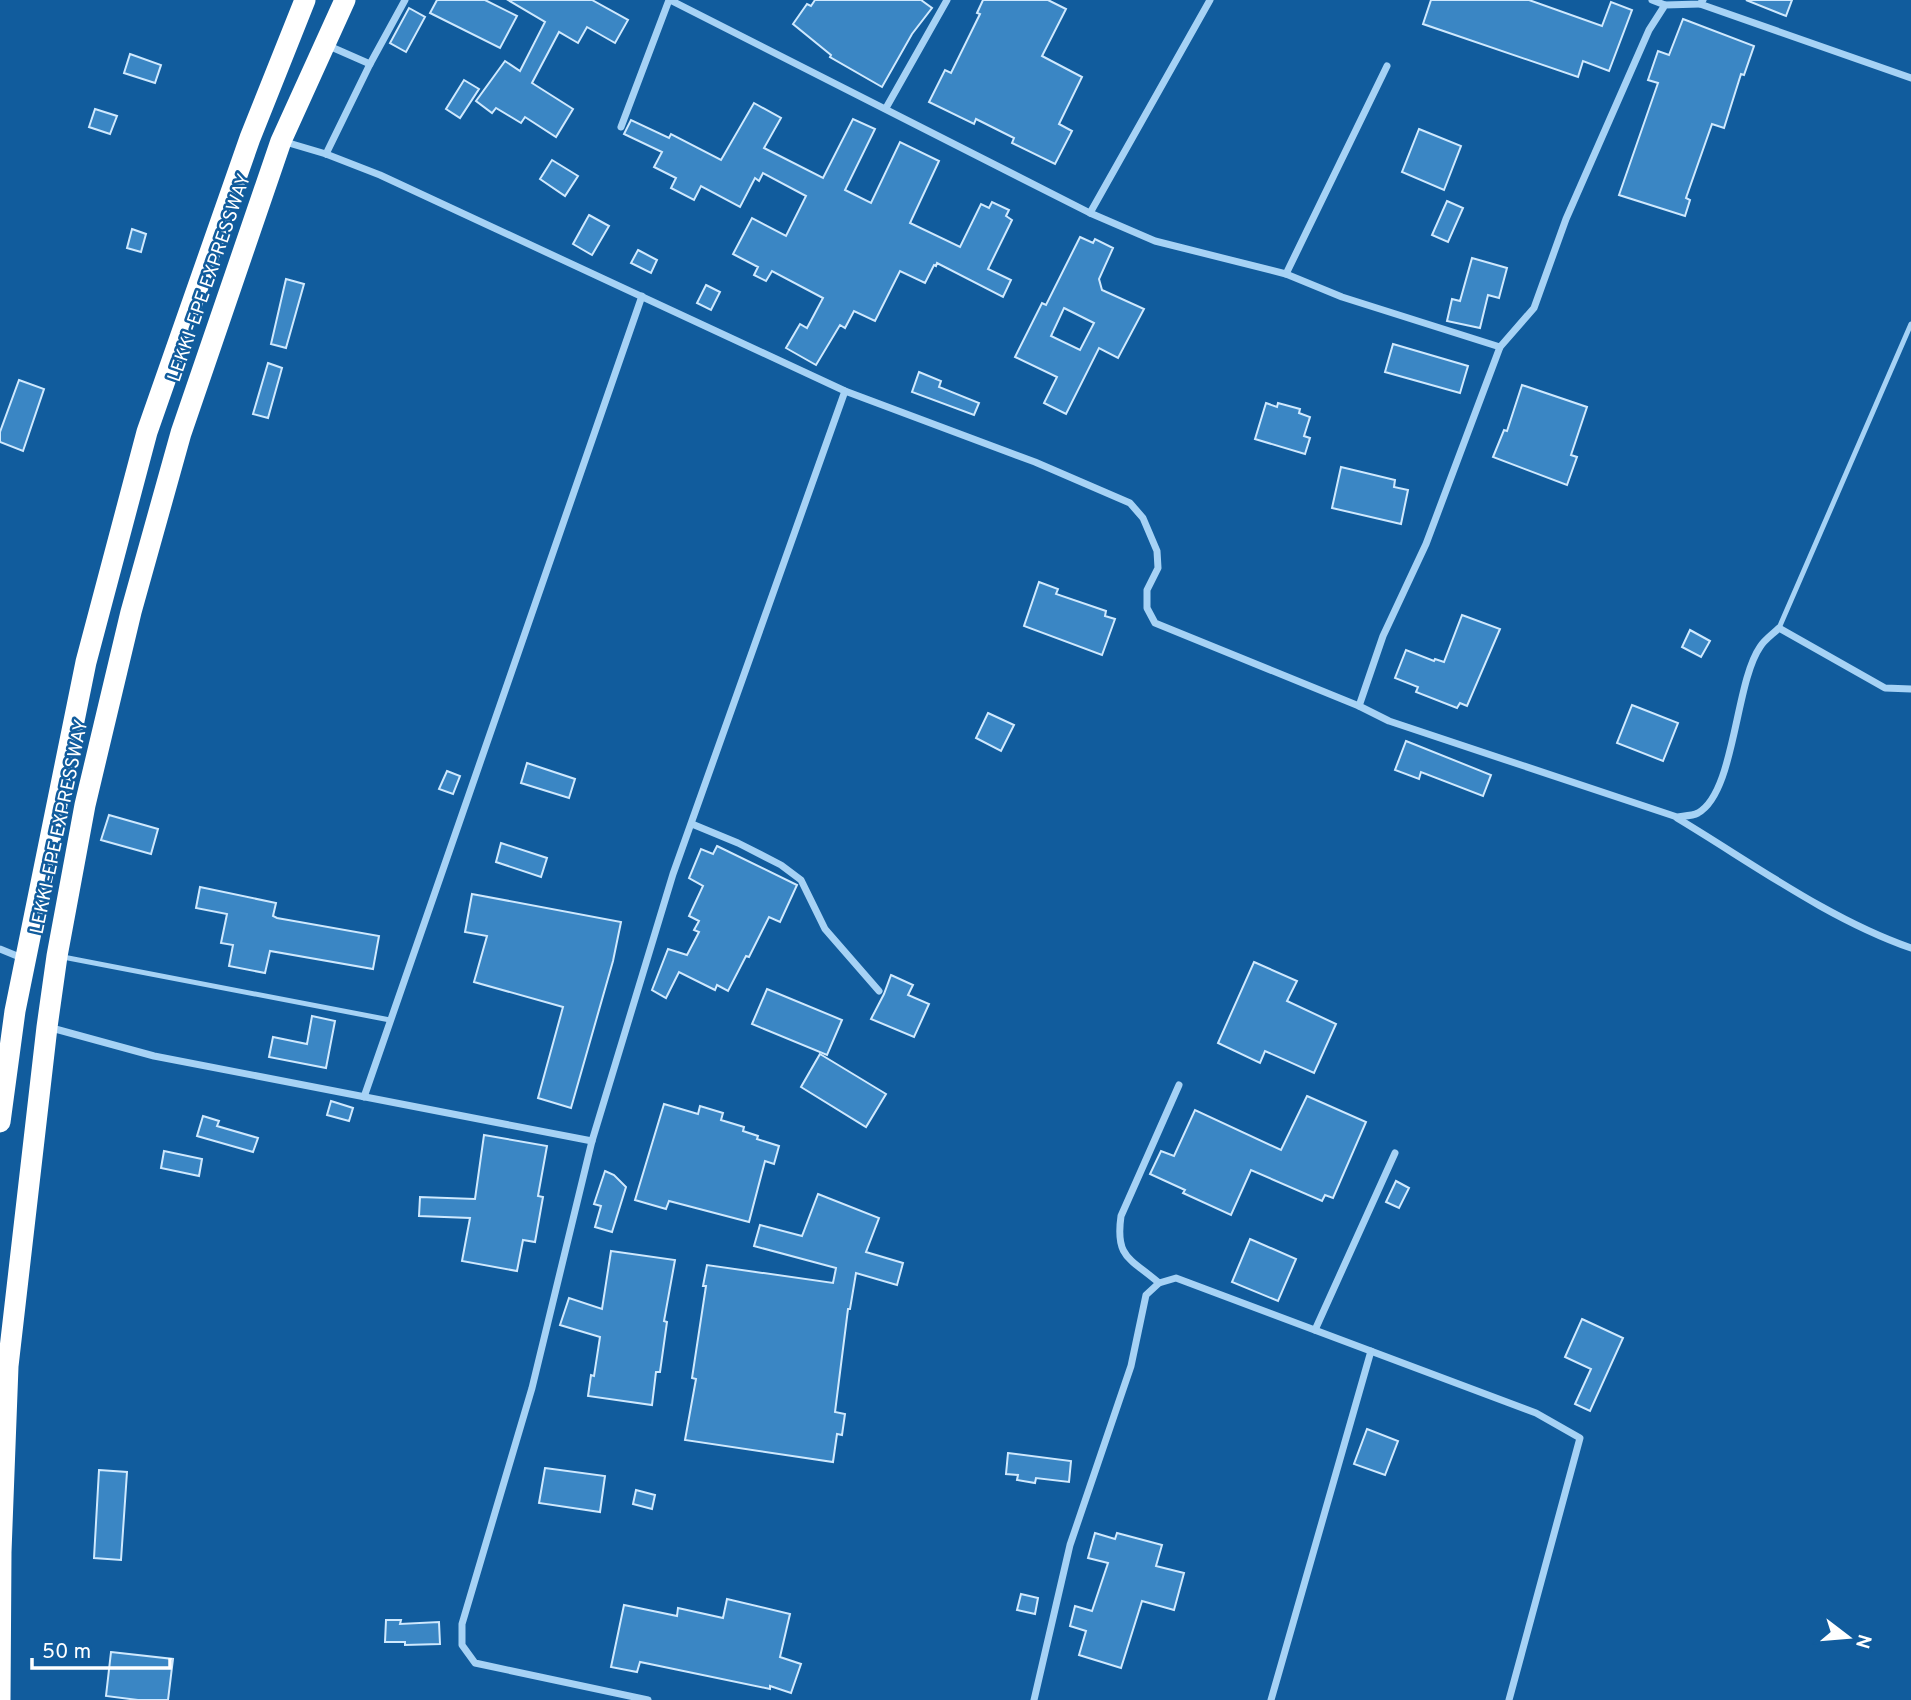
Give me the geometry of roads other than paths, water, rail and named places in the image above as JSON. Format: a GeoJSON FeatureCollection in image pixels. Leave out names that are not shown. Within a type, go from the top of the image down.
{"type":"FeatureCollection","features":[{"type":"Feature","properties":{"kind":"highway","name":"LEKKI-EPE EXPRESSWAY"},"geometry":{"type":"LineString","coordinates":[[0,1122],[12,1010],[26,960],[86,662],[147,432],[250,138],[305,0]]}},
{"type":"Feature","properties":{"kind":"highway","name":"LEKKI-EPE EXPRESSWAY"},"geometry":{"type":"LineString","coordinates":[[0,1700],[1,1552],[8,1366],[47,1027],[57,956],[85,805],[131,612],[181,433],[281,141],[345,0]]}},
{"type":"Feature","properties":{"kind":"street"},"geometry":{"type":"LineString","coordinates":[[326,154],[405,0]]}},
{"type":"Feature","properties":{"kind":"street"},"geometry":{"type":"LineString","coordinates":[[621,127],[669,0],[1090,213],[1154,241],[1286,274],[1342,297],[1500,347]]}},
{"type":"Feature","properties":{"kind":"street"},"geometry":{"type":"LineString","coordinates":[[886,108],[947,0]]}},
{"type":"Feature","properties":{"kind":"street"},"geometry":{"type":"LineString","coordinates":[[1090,213],[1210,0]]}},
{"type":"Feature","properties":{"kind":"street"},"geometry":{"type":"LineString","coordinates":[[1653,0],[1665,5],[1701,2],[1911,78]]}},
{"type":"Feature","properties":{"kind":"street"},"geometry":{"type":"LineString","coordinates":[[1359,706],[1383,636],[1426,544],[1500,347],[1534,308],[1566,219],[1649,30],[1665,5]]}},
{"type":"Feature","properties":{"kind":"street"},"geometry":{"type":"LineString","coordinates":[[326,45],[370,64]]}},
{"type":"Feature","properties":{"kind":"street"},"geometry":{"type":"LineString","coordinates":[[1286,274],[1387,66]]}},
{"type":"Feature","properties":{"kind":"street"},"geometry":{"type":"LineString","coordinates":[[281,141],[326,154],[380,175],[845,391],[1035,461],[1130,503],[1143,518],[1157,551],[1158,568],[1147,590],[1147,608],[1155,623],[1359,706],[1389,721],[1676,817],[1841,918],[1911,948]]}},
{"type":"Feature","properties":{"kind":"street"},"geometry":{"type":"LineString","coordinates":[[364,1097],[642,296]]}},
{"type":"Feature","properties":{"kind":"street"},"geometry":{"type":"LineString","coordinates":[[648,1700],[475,1663],[462,1645],[462,1624],[532,1388],[592,1142],[673,874],[845,391]]}},
{"type":"Feature","properties":{"kind":"street"},"geometry":{"type":"LineString","coordinates":[[1676,817],[1696,815],[1707,806],[1720,782],[1748,671],[1760,646],[1779,628],[1885,688],[1911,689]]}},
{"type":"Feature","properties":{"kind":"street"},"geometry":{"type":"LineString","coordinates":[[692,824],[781,865],[801,880],[825,929],[879,991]]}},
{"type":"Feature","properties":{"kind":"street"},"geometry":{"type":"LineString","coordinates":[[0,949],[26,960]]}},
{"type":"Feature","properties":{"kind":"street"},"geometry":{"type":"LineString","coordinates":[[47,1027],[154,1056],[592,1142]]}},
{"type":"Feature","properties":{"kind":"street"},"geometry":{"type":"LineString","coordinates":[[1159,1283],[1122,1251],[1118,1236],[1121,1216],[1179,1085]]}},
{"type":"Feature","properties":{"kind":"street"},"geometry":{"type":"LineString","coordinates":[[1315,1329],[1395,1153]]}},
{"type":"Feature","properties":{"kind":"street"},"geometry":{"type":"LineString","coordinates":[[1034,1700],[1070,1545],[1132,1366],[1146,1295],[1159,1283],[1176,1278],[1536,1413],[1580,1438],[1509,1700]]}},
{"type":"Feature","properties":{"kind":"street"},"geometry":{"type":"LineString","coordinates":[[1271,1700],[1371,1351]]}},
{"type":"Feature","properties":{"kind":"lane"},"geometry":{"type":"LineString","coordinates":[[1779,628],[1911,324]]}},
{"type":"Feature","properties":{"kind":"lane"},"geometry":{"type":"LineString","coordinates":[[57,956],[390,1020]]}}]}
